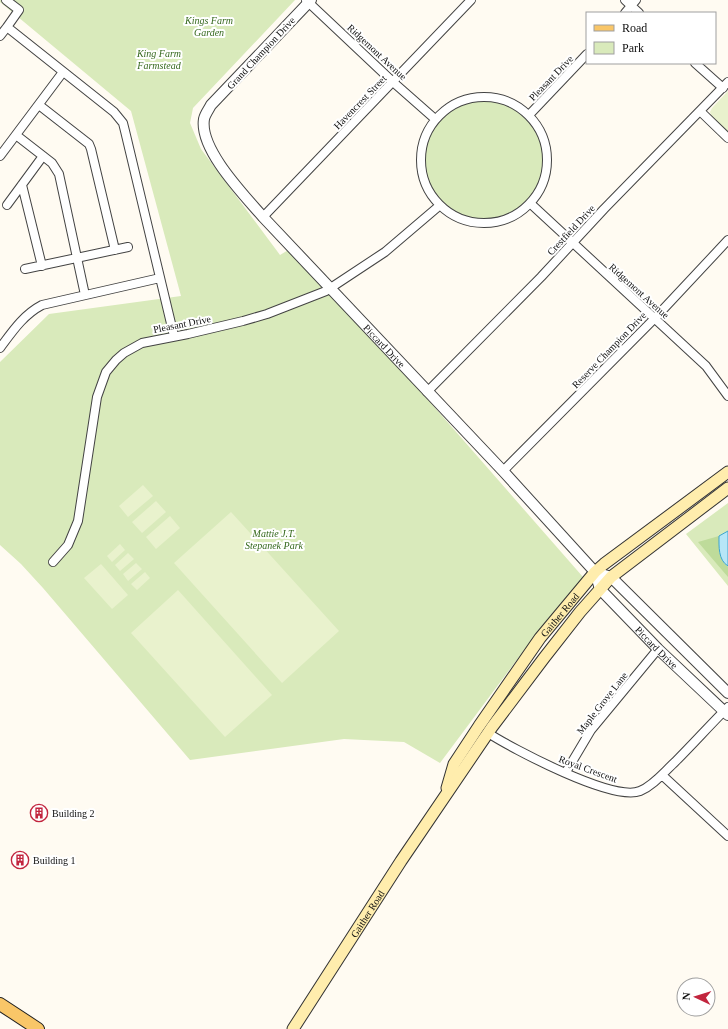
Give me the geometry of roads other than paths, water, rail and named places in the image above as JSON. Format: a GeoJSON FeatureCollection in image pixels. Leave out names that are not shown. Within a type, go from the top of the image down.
{"type":"FeatureCollection","features":[{"type":"Feature","properties":{"kind":"main road","name":"Gaither Road"},"geometry":{"type":"LineString","coordinates":[[443,801],[454,764],[479,726],[540,638],[595,572],[728,472]]}},
{"type":"Feature","properties":{"kind":"main road","name":"Gaither Road"},"geometry":{"type":"LineString","coordinates":[[293,1029],[402,861],[488,733],[580,612],[611,577],[728,488]]}},
{"type":"Feature","properties":{"kind":"main road"},"geometry":{"type":"LineString","coordinates":[[0,1004],[38,1029]]}},
{"type":"Feature","properties":{"kind":"street"},"geometry":{"type":"LineString","coordinates":[[0,36],[19,10],[6,0]]}},
{"type":"Feature","properties":{"kind":"street","name":"Havencrest Street"},"geometry":{"type":"LineString","coordinates":[[263,217],[471,0]]}},
{"type":"Feature","properties":{"kind":"street","name":"Ridgemont Avenue"},"geometry":{"type":"LineString","coordinates":[[308,1],[393,82],[435,119]]}},
{"type":"Feature","properties":{"kind":"street","name":"Grand Champion Drive"},"geometry":{"type":"LineString","coordinates":[[211,105],[308,1]]}},
{"type":"Feature","properties":{"kind":"street"},"geometry":{"type":"LineString","coordinates":[[626,12],[631,2],[638,12]]}},
{"type":"Feature","properties":{"kind":"street"},"geometry":{"type":"LineString","coordinates":[[7,27],[114,112],[123,124],[174,336]]}},
{"type":"Feature","properties":{"kind":"street","name":"Pleasant Drive"},"geometry":{"type":"LineString","coordinates":[[529,115],[586,55]]}},
{"type":"Feature","properties":{"kind":"street"},"geometry":{"type":"LineString","coordinates":[[695,64],[725,85]]}},
{"type":"Feature","properties":{"kind":"street"},"geometry":{"type":"LineString","coordinates":[[0,156],[64,72]]}},
{"type":"Feature","properties":{"kind":"street","name":"Crestfield Drive"},"geometry":{"type":"LineString","coordinates":[[427,392],[541,277],[572,242],[725,85]]}},
{"type":"Feature","properties":{"kind":"street"},"geometry":{"type":"LineString","coordinates":[[474,98],[500,100],[513,104],[529,115],[539,131],[547,158],[543,184],[531,204],[510,218],[498,222],[481,223],[456,217],[439,206],[425,181],[422,171],[421,157],[426,136],[435,119],[453,105],[474,98]]}},
{"type":"Feature","properties":{"kind":"street"},"geometry":{"type":"LineString","coordinates":[[38,105],[89,144],[115,250]]}},
{"type":"Feature","properties":{"kind":"street","name":"Piccard Drive"},"geometry":{"type":"LineString","coordinates":[[211,105],[204,118],[204,130],[214,154],[230,179],[263,217],[503,471],[595,572],[600,589],[658,649],[727,711]]}},
{"type":"Feature","properties":{"kind":"street"},"geometry":{"type":"LineString","coordinates":[[700,111],[728,138]]}},
{"type":"Feature","properties":{"kind":"street"},"geometry":{"type":"LineString","coordinates":[[16,135],[52,163],[59,174],[85,295]]}},
{"type":"Feature","properties":{"kind":"street"},"geometry":{"type":"LineString","coordinates":[[7,205],[43,156]]}},
{"type":"Feature","properties":{"kind":"street"},"geometry":{"type":"LineString","coordinates":[[22,185],[42,266]]}},
{"type":"Feature","properties":{"kind":"street","name":"Ridgemont Avenue"},"geometry":{"type":"LineString","coordinates":[[531,204],[706,366],[728,396]]}},
{"type":"Feature","properties":{"kind":"street","name":"Pleasant Drive"},"geometry":{"type":"LineString","coordinates":[[54,562],[68,545],[78,520],[97,397],[106,372],[116,360],[127,351],[142,343],[243,321],[267,314],[330,288],[385,252],[439,206]]}},
{"type":"Feature","properties":{"kind":"street","name":"Reserve Champion Drive"},"geometry":{"type":"LineString","coordinates":[[503,471],[655,318],[728,240]]}},
{"type":"Feature","properties":{"kind":"street"},"geometry":{"type":"LineString","coordinates":[[25,269],[128,247]]}},
{"type":"Feature","properties":{"kind":"street"},"geometry":{"type":"LineString","coordinates":[[0,348],[22,320],[37,308],[85,295],[160,278]]}},
{"type":"Feature","properties":{"kind":"street","name":"Piccard Drive"},"geometry":{"type":"LineString","coordinates":[[595,572],[611,577],[728,693]]}},
{"type":"Feature","properties":{"kind":"street","name":"Maple Grove Lane"},"geometry":{"type":"LineString","coordinates":[[566,772],[591,730],[658,649]]}},
{"type":"Feature","properties":{"kind":"street","name":"Royal Crescent"},"geometry":{"type":"LineString","coordinates":[[488,733],[520,752],[604,788],[625,793],[638,792],[648,787],[662,775],[727,711]]}},
{"type":"Feature","properties":{"kind":"street"},"geometry":{"type":"LineString","coordinates":[[662,775],[728,836]]}},
{"type":"Feature","properties":{"kind":"water"},"geometry":{"type":"Polygon","coordinates":[[[728,531],[728,566],[721,557],[719,536],[728,531]]]}},
{"type":"Feature","properties":{"kind":"place","name":"Building 2"},"geometry":{"type":"Point","coordinates":[39,813]}},
{"type":"Feature","properties":{"kind":"place","name":"Building 1"},"geometry":{"type":"Point","coordinates":[20,860]}},
{"type":"Feature","properties":{"kind":"park label","name":"Kings Farm Garden"},"geometry":{"type":"Point","coordinates":[209,26]}},
{"type":"Feature","properties":{"kind":"park label","name":"King Farm Farmstead"},"geometry":{"type":"Point","coordinates":[159,58]}},
{"type":"Feature","properties":{"kind":"park label","name":"Mattie J.T. Stepanek Park"},"geometry":{"type":"Point","coordinates":[274,538]}}]}
